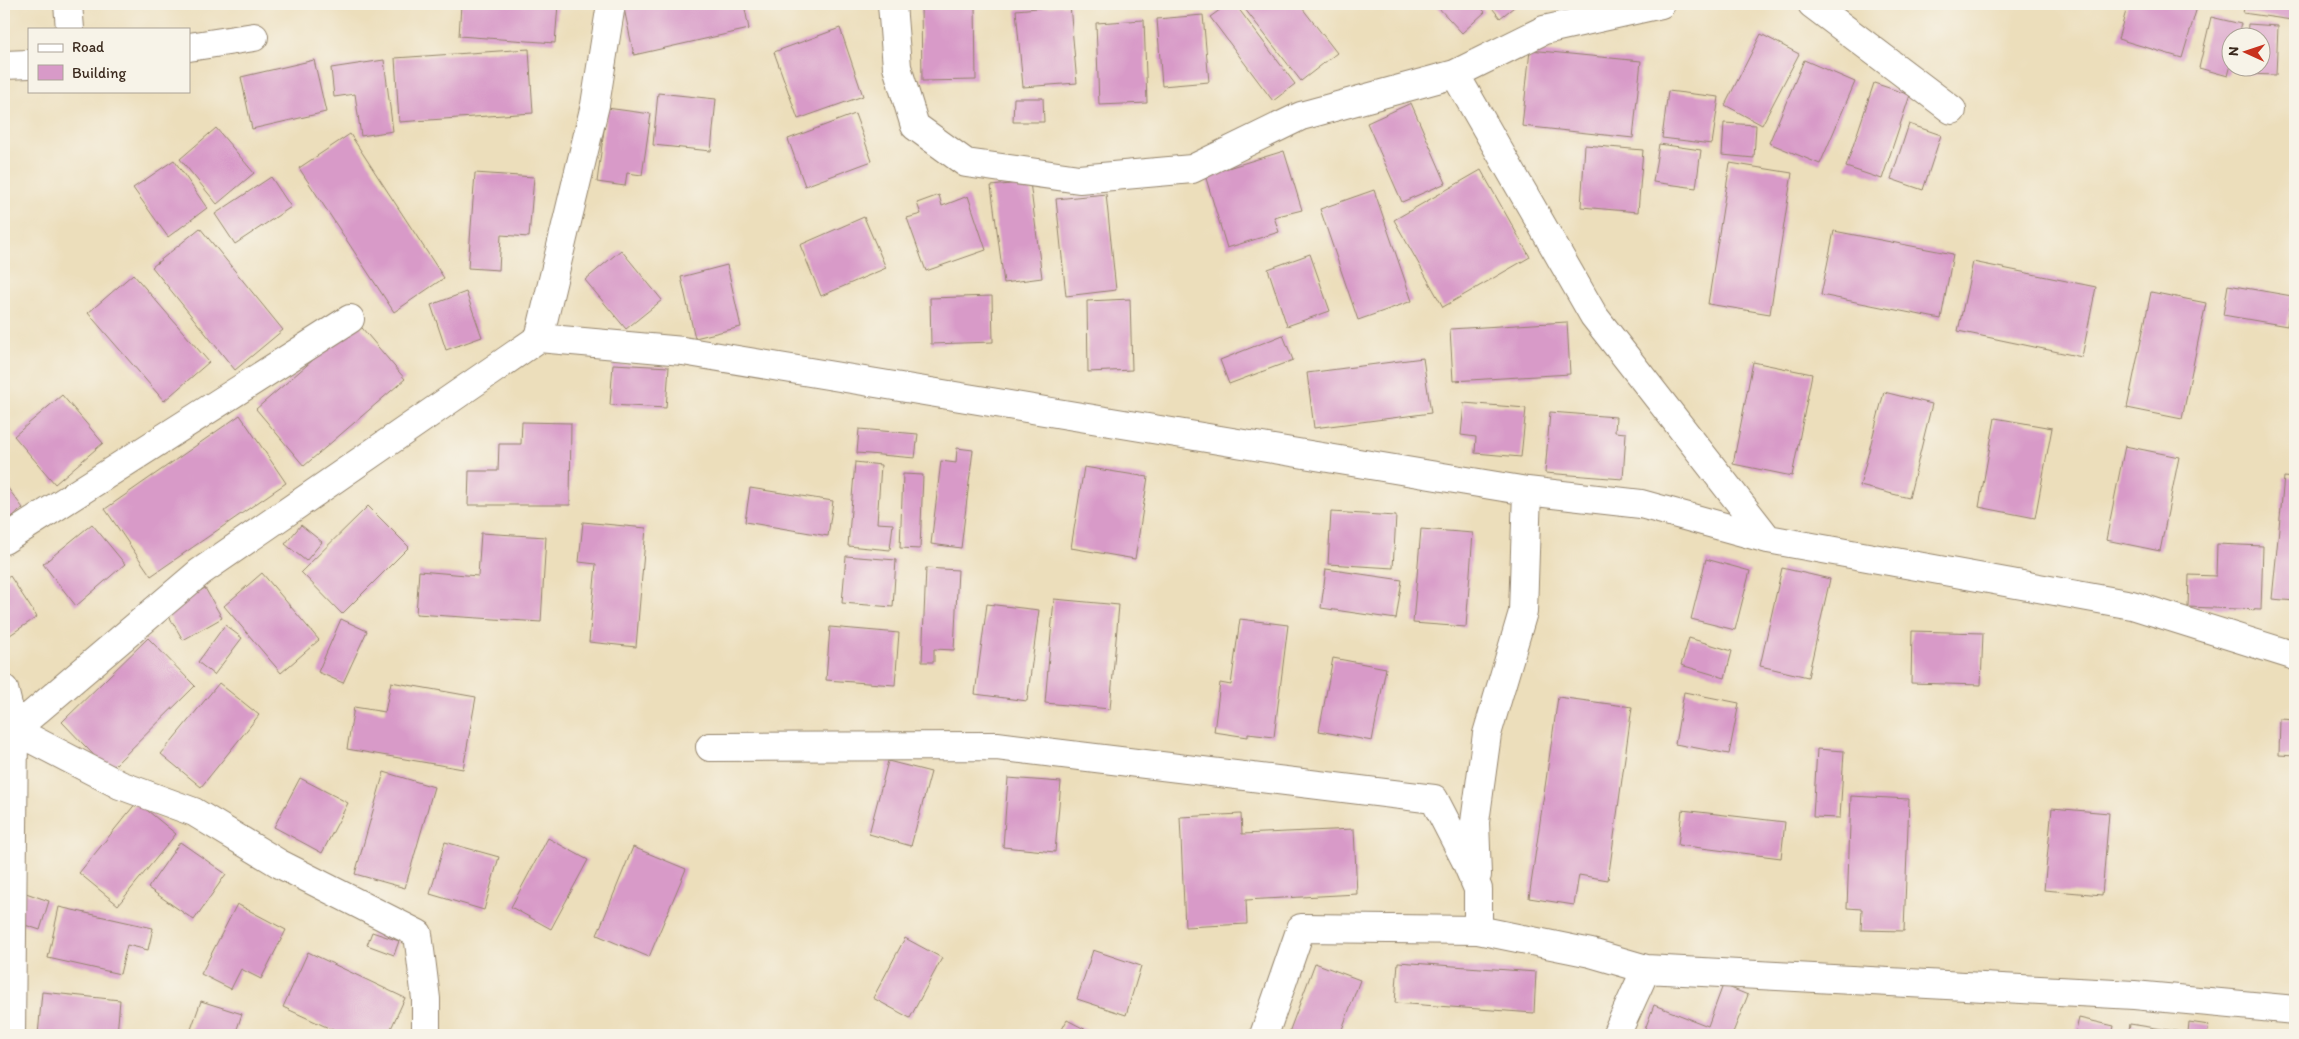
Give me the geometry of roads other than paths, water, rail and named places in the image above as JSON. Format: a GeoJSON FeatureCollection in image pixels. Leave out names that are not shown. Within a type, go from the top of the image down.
{"type":"FeatureCollection","features":[{"type":"Feature","properties":{"kind":"street"},"geometry":{"type":"LineString","coordinates":[[68,4],[70,28]]}},
{"type":"Feature","properties":{"kind":"street"},"geometry":{"type":"LineString","coordinates":[[539,338],[595,105],[611,4]]}},
{"type":"Feature","properties":{"kind":"street"},"geometry":{"type":"LineString","coordinates":[[892,4],[897,66],[914,126],[966,163],[1079,179],[1192,169],[1301,116],[1455,74],[1544,30],[1661,4]]}},
{"type":"Feature","properties":{"kind":"street"},"geometry":{"type":"LineString","coordinates":[[1812,4],[1952,110]]}},
{"type":"Feature","properties":{"kind":"street"},"geometry":{"type":"LineString","coordinates":[[190,47],[254,37]]}},
{"type":"Feature","properties":{"kind":"street"},"geometry":{"type":"LineString","coordinates":[[4,65],[28,64]]}},
{"type":"Feature","properties":{"kind":"street"},"geometry":{"type":"LineString","coordinates":[[1455,74],[1594,316],[1768,539]]}},
{"type":"Feature","properties":{"kind":"street"},"geometry":{"type":"LineString","coordinates":[[4,540],[350,319]]}},
{"type":"Feature","properties":{"kind":"street"},"geometry":{"type":"LineString","coordinates":[[9,729],[200,572],[539,338],[692,353],[1527,491],[1641,504],[1768,539],[2132,605],[2295,656]]}},
{"type":"Feature","properties":{"kind":"street"},"geometry":{"type":"LineString","coordinates":[[1478,930],[1475,822],[1487,734],[1523,612],[1527,491]]}},
{"type":"Feature","properties":{"kind":"street"},"geometry":{"type":"LineString","coordinates":[[4,689],[9,729],[11,1035]]}},
{"type":"Feature","properties":{"kind":"street"},"geometry":{"type":"LineString","coordinates":[[9,729],[120,785],[194,812],[280,864],[418,934],[426,999],[426,1035]]}},
{"type":"Feature","properties":{"kind":"street"},"geometry":{"type":"LineString","coordinates":[[710,747],[997,746],[1434,799],[1478,889]]}},
{"type":"Feature","properties":{"kind":"street"},"geometry":{"type":"LineString","coordinates":[[1264,1035],[1301,928],[1478,930],[1591,953],[1646,969],[2134,995],[2295,1010]]}},
{"type":"Feature","properties":{"kind":"street"},"geometry":{"type":"LineString","coordinates":[[1616,1035],[1646,969]]}}]}
